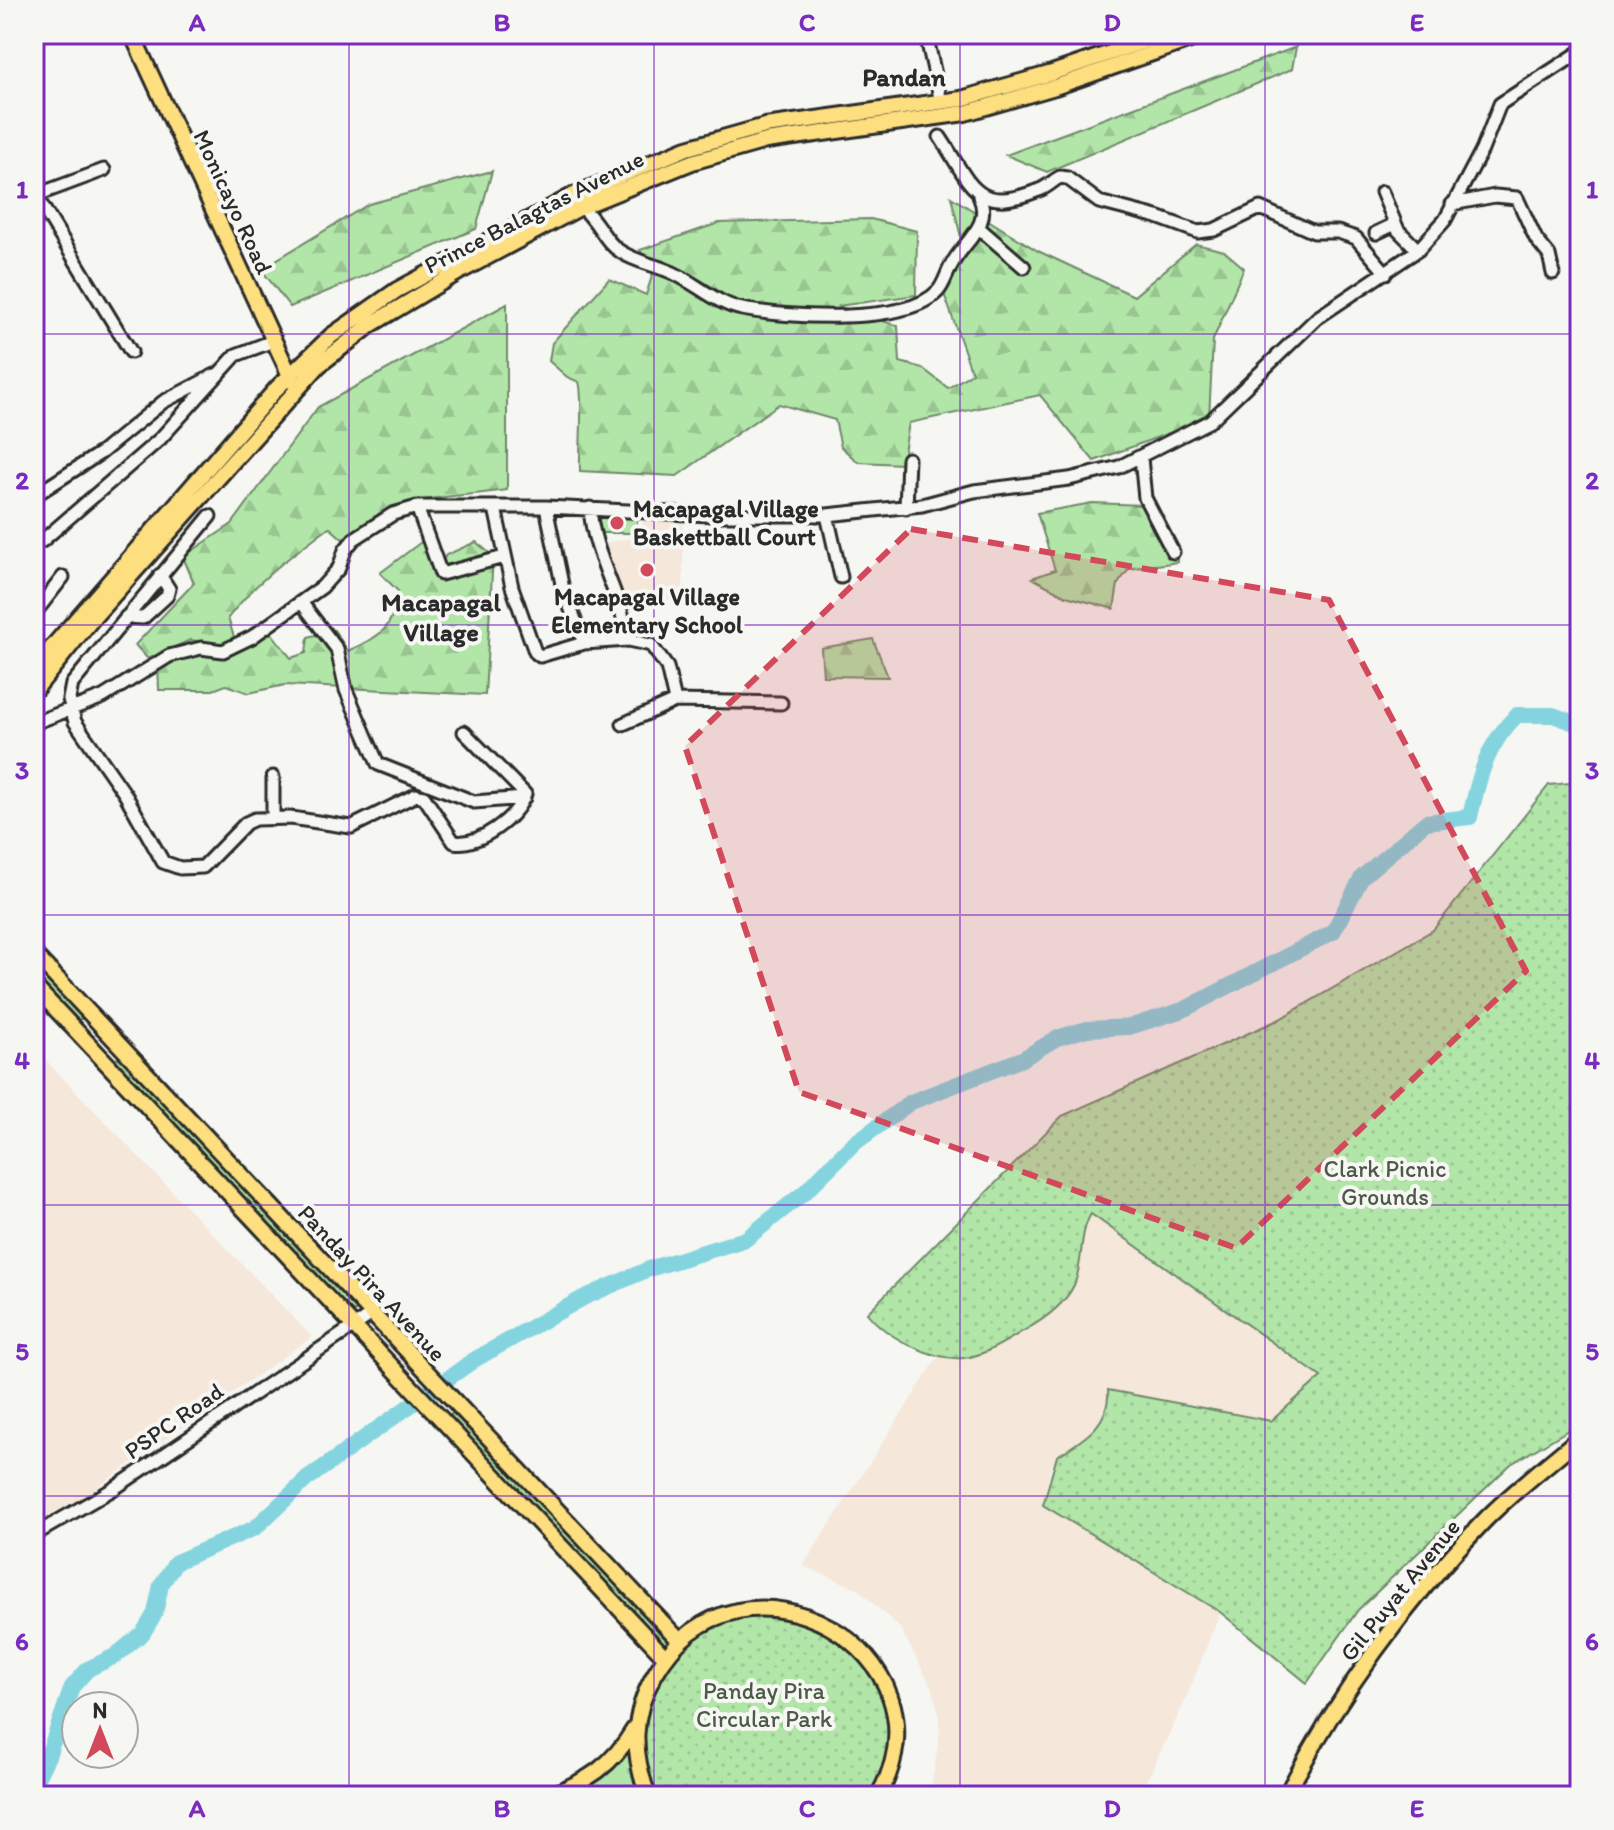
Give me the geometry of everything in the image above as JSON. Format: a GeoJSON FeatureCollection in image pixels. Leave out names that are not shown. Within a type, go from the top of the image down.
{"type":"FeatureCollection","features":[{"type":"Feature","properties":{"kind":"main road","name":"Monicayo Road"},"geometry":{"type":"LineString","coordinates":[[132,34],[293,381]]}},
{"type":"Feature","properties":{"kind":"main road","name":"Prince Balagtas Avenue"},"geometry":{"type":"LineString","coordinates":[[34,691],[331,336],[397,290],[574,195],[652,160],[765,126],[941,102],[1015,85],[1165,34]]}},
{"type":"Feature","properties":{"kind":"main road","name":"Prince Balagtas Avenue"},"geometry":{"type":"LineString","coordinates":[[34,668],[222,448],[293,381],[372,324],[459,272],[581,207],[657,173],[725,152],[810,134],[965,113],[1055,87],[1207,34]]}},
{"type":"Feature","properties":{"kind":"main road","name":"Panday Pira Avenue"},"geometry":{"type":"LineString","coordinates":[[34,954],[680,1641]]}},
{"type":"Feature","properties":{"kind":"main road","name":"Panday Pira Avenue"},"geometry":{"type":"LineString","coordinates":[[34,986],[665,1657]]}},
{"type":"Feature","properties":{"kind":"main road"},"geometry":{"type":"LineString","coordinates":[[74,1030],[91,1017]]}},
{"type":"Feature","properties":{"kind":"main road","name":"Gil Puyat Avenue"},"geometry":{"type":"LineString","coordinates":[[1286,1796],[1331,1715],[1440,1570],[1483,1522],[1580,1437]]}},
{"type":"Feature","properties":{"kind":"main road"},"geometry":{"type":"LineString","coordinates":[[648,1796],[636,1755],[635,1729],[645,1691],[665,1657],[680,1641],[720,1616],[747,1608],[798,1612],[841,1632],[879,1671],[888,1693],[895,1742],[891,1766],[878,1796]]}},
{"type":"Feature","properties":{"kind":"main road"},"geometry":{"type":"LineString","coordinates":[[548,1796],[595,1776],[612,1762],[635,1729]]}},
{"type":"Feature","properties":{"kind":"street"},"geometry":{"type":"LineString","coordinates":[[926,34],[941,102]]}},
{"type":"Feature","properties":{"kind":"street"},"geometry":{"type":"LineString","coordinates":[[34,723],[70,711],[128,684],[177,653],[201,648],[230,649],[301,602],[339,568],[345,550],[354,539],[393,514],[417,507],[546,507],[710,515],[827,515],[906,508],[974,491],[1069,479],[1119,467],[1141,458],[1210,421],[1317,318],[1418,250],[1438,230],[1482,150],[1500,104],[1580,52]]}},
{"type":"Feature","properties":{"kind":"street"},"geometry":{"type":"LineString","coordinates":[[581,207],[594,218],[611,245],[621,253],[667,270],[736,307],[820,315],[872,316],[913,307],[938,291],[957,256],[979,228],[984,206],[963,179],[940,137]]}},
{"type":"Feature","properties":{"kind":"street"},"geometry":{"type":"LineString","coordinates":[[104,170],[35,196],[131,352]]}},
{"type":"Feature","properties":{"kind":"street"},"geometry":{"type":"LineString","coordinates":[[979,196],[993,200],[1015,197],[1038,191],[1060,177],[1067,178],[1099,202],[1157,217],[1198,232],[1214,230],[1260,208],[1314,232],[1338,232],[1356,238],[1386,273]]}},
{"type":"Feature","properties":{"kind":"street"},"geometry":{"type":"LineString","coordinates":[[1382,192],[1395,224],[1418,250]]}},
{"type":"Feature","properties":{"kind":"street"},"geometry":{"type":"LineString","coordinates":[[1452,204],[1495,196],[1517,198],[1536,239],[1549,255],[1553,273]]}},
{"type":"Feature","properties":{"kind":"street"},"geometry":{"type":"LineString","coordinates":[[1376,233],[1395,224]]}},
{"type":"Feature","properties":{"kind":"street"},"geometry":{"type":"LineString","coordinates":[[979,228],[1024,267]]}},
{"type":"Feature","properties":{"kind":"street"},"geometry":{"type":"LineString","coordinates":[[34,542],[42,541],[160,439],[236,355],[273,341]]}},
{"type":"Feature","properties":{"kind":"street"},"geometry":{"type":"LineString","coordinates":[[34,496],[102,452],[172,395],[220,373]]}},
{"type":"Feature","properties":{"kind":"street"},"geometry":{"type":"LineString","coordinates":[[1141,458],[1145,498],[1173,552]]}},
{"type":"Feature","properties":{"kind":"street"},"geometry":{"type":"LineString","coordinates":[[906,508],[908,459]]}},
{"type":"Feature","properties":{"kind":"street"},"geometry":{"type":"LineString","coordinates":[[417,507],[441,574],[504,557]]}},
{"type":"Feature","properties":{"kind":"street"},"geometry":{"type":"LineString","coordinates":[[546,507],[563,589],[584,643]]}},
{"type":"Feature","properties":{"kind":"street"},"geometry":{"type":"LineString","coordinates":[[495,508],[504,557],[537,655],[584,643],[628,640],[651,645],[660,653],[672,680],[675,701]]}},
{"type":"Feature","properties":{"kind":"street"},"geometry":{"type":"LineString","coordinates":[[590,508],[594,542],[618,597],[628,640]]}},
{"type":"Feature","properties":{"kind":"street"},"geometry":{"type":"LineString","coordinates":[[827,515],[841,577]]}},
{"type":"Feature","properties":{"kind":"street"},"geometry":{"type":"LineString","coordinates":[[210,516],[72,684],[70,711],[125,794],[163,862],[180,868],[203,867],[246,823],[273,817],[351,827],[416,795],[424,797],[447,836],[460,843],[501,824],[524,798],[524,791],[464,732]]}},
{"type":"Feature","properties":{"kind":"street"},"geometry":{"type":"LineString","coordinates":[[126,617],[143,618],[167,596],[169,589],[160,575]]}},
{"type":"Feature","properties":{"kind":"street"},"geometry":{"type":"LineString","coordinates":[[34,614],[63,577]]}},
{"type":"Feature","properties":{"kind":"street"},"geometry":{"type":"LineString","coordinates":[[301,602],[337,649],[346,690],[378,764],[474,802],[524,798]]}},
{"type":"Feature","properties":{"kind":"street"},"geometry":{"type":"LineString","coordinates":[[623,724],[675,701],[781,703]]}},
{"type":"Feature","properties":{"kind":"street"},"geometry":{"type":"LineString","coordinates":[[273,777],[273,817]]}},
{"type":"Feature","properties":{"kind":"street","name":"PSPC Road"},"geometry":{"type":"LineString","coordinates":[[34,1535],[115,1488],[336,1338],[368,1310]]}},
{"type":"Feature","properties":{"kind":"highlighted area"},"geometry":{"type":"Polygon","coordinates":[[[911,529],[1329,600],[1526,971],[1236,1248],[799,1092],[685,746],[911,529]]]}},
{"type":"Feature","properties":{"kind":"shaded area","name":"Macapagal Village Elementary School"},"geometry":{"type":"Polygon","coordinates":[[[683,515],[683,595],[631,612],[599,545],[638,536],[645,517],[683,515]]]}},
{"type":"Feature","properties":{"kind":"shaded area"},"geometry":{"type":"Polygon","coordinates":[[[34,1048],[312,1337],[90,1492],[34,1524],[34,1048]]]}},
{"type":"Feature","properties":{"kind":"shaded area"},"geometry":{"type":"Polygon","coordinates":[[[1090,1213],[1322,1377],[1271,1421],[1109,1391],[1104,1416],[1086,1439],[1057,1456],[1051,1467],[1043,1505],[1220,1612],[1185,1701],[1139,1796],[930,1796],[940,1732],[938,1709],[933,1689],[900,1628],[857,1588],[803,1566],[940,1354],[961,1358],[1074,1285],[1084,1227],[1090,1213]]]}},
{"type":"Feature","properties":{"kind":"green space"},"geometry":{"type":"Polygon","coordinates":[[[1296,47],[1292,69],[1047,172],[1006,155],[1296,47]]]}},
{"type":"Feature","properties":{"kind":"green space"},"geometry":{"type":"Polygon","coordinates":[[[492,171],[476,229],[290,307],[261,269],[369,204],[492,171]]]}},
{"type":"Feature","properties":{"kind":"green space"},"geometry":{"type":"Polygon","coordinates":[[[951,197],[1038,251],[1134,296],[1196,244],[1224,251],[1244,268],[1213,340],[1209,418],[1094,461],[1040,395],[909,423],[902,464],[858,462],[841,447],[835,420],[779,404],[677,476],[580,471],[579,382],[567,377],[549,361],[552,343],[609,279],[646,295],[653,273],[640,250],[719,223],[871,219],[917,231],[916,295],[838,306],[898,326],[900,362],[922,368],[948,388],[972,373],[940,282],[962,241],[951,197]]]}},
{"type":"Feature","properties":{"kind":"green space"},"geometry":{"type":"Polygon","coordinates":[[[507,304],[507,490],[441,497],[399,506],[361,525],[345,541],[329,527],[275,570],[239,605],[228,618],[234,637],[224,644],[190,640],[148,659],[135,645],[194,583],[183,557],[232,524],[318,407],[507,304]]]}},
{"type":"Feature","properties":{"kind":"green space"},"geometry":{"type":"Polygon","coordinates":[[[1092,503],[1143,505],[1178,562],[1129,569],[1118,584],[1114,609],[1066,596],[1032,578],[1055,570],[1037,513],[1092,503]]]}},
{"type":"Feature","properties":{"kind":"green space","name":"Macapagal Village Baskettball Court"},"geometry":{"type":"Polygon","coordinates":[[[637,513],[637,533],[597,533],[597,514],[637,513]]]}},
{"type":"Feature","properties":{"kind":"green space"},"geometry":{"type":"Polygon","coordinates":[[[425,539],[437,570],[446,555],[476,542],[493,556],[485,695],[285,685],[249,693],[226,685],[213,690],[159,690],[158,663],[220,648],[266,626],[291,658],[306,653],[308,637],[334,630],[348,651],[370,640],[389,623],[398,591],[380,573],[425,539]]]}},
{"type":"Feature","properties":{"kind":"green space"},"geometry":{"type":"Polygon","coordinates":[[[873,639],[888,677],[823,676],[821,648],[873,639]]]}},
{"type":"Feature","properties":{"kind":"green space","name":"Clark Picnic Grounds"},"geometry":{"type":"Polygon","coordinates":[[[1580,782],[1580,1423],[1511,1464],[1358,1610],[1307,1683],[1220,1612],[1043,1505],[1057,1456],[1085,1437],[1100,1422],[1105,1413],[1108,1390],[1271,1421],[1321,1377],[1091,1214],[1084,1231],[1077,1276],[1065,1299],[1039,1321],[988,1351],[964,1358],[938,1356],[898,1339],[867,1313],[1062,1116],[1278,1020],[1433,930],[1549,785],[1580,782]]]}},
{"type":"Feature","properties":{"kind":"green space"},"geometry":{"type":"Polygon","coordinates":[[[34,961],[86,1016],[84,1019],[77,1019],[34,973],[34,961]]]}},
{"type":"Feature","properties":{"kind":"green space"},"geometry":{"type":"Polygon","coordinates":[[[120,1053],[356,1304],[357,1311],[349,1312],[116,1061],[120,1053]]]}},
{"type":"Feature","properties":{"kind":"green space"},"geometry":{"type":"Polygon","coordinates":[[[452,1413],[486,1442],[669,1643],[663,1644],[449,1416],[452,1413]]]}},
{"type":"Feature","properties":{"kind":"green space","name":"Panday Pira Circular Park"},"geometry":{"type":"Polygon","coordinates":[[[755,1611],[816,1622],[865,1661],[880,1688],[888,1718],[888,1750],[872,1796],[654,1796],[638,1736],[654,1682],[697,1634],[755,1611]]]}},
{"type":"Feature","properties":{"kind":"green space"},"geometry":{"type":"Polygon","coordinates":[[[629,1748],[642,1796],[566,1796],[606,1775],[629,1748]]]}},
{"type":"Feature","properties":{"kind":"waterway"},"geometry":{"type":"LineString","coordinates":[[34,1784],[48,1756],[72,1687],[88,1669],[115,1656],[143,1633],[155,1613],[161,1585],[176,1562],[255,1528],[307,1479],[474,1360],[583,1298],[649,1269],[746,1239],[805,1192],[852,1145],[911,1102],[1022,1059],[1057,1038],[1087,1029],[1129,1027],[1183,1010],[1333,932],[1362,877],[1426,822],[1470,817],[1491,749],[1517,715],[1553,715],[1580,725]]}},
{"type":"Feature","properties":{"kind":"place","name":"Macapagal Village Baskettball Court"},"geometry":{"type":"Point","coordinates":[617,523]}},
{"type":"Feature","properties":{"kind":"place","name":"Macapagal Village Elementary School"},"geometry":{"type":"Point","coordinates":[647,570]}},
{"type":"Feature","properties":{"kind":"district","name":"Pandan"},"geometry":{"type":"Point","coordinates":[904,77]}},
{"type":"Feature","properties":{"kind":"district","name":"Macapagal Village"},"geometry":{"type":"Point","coordinates":[441,617]}}]}
